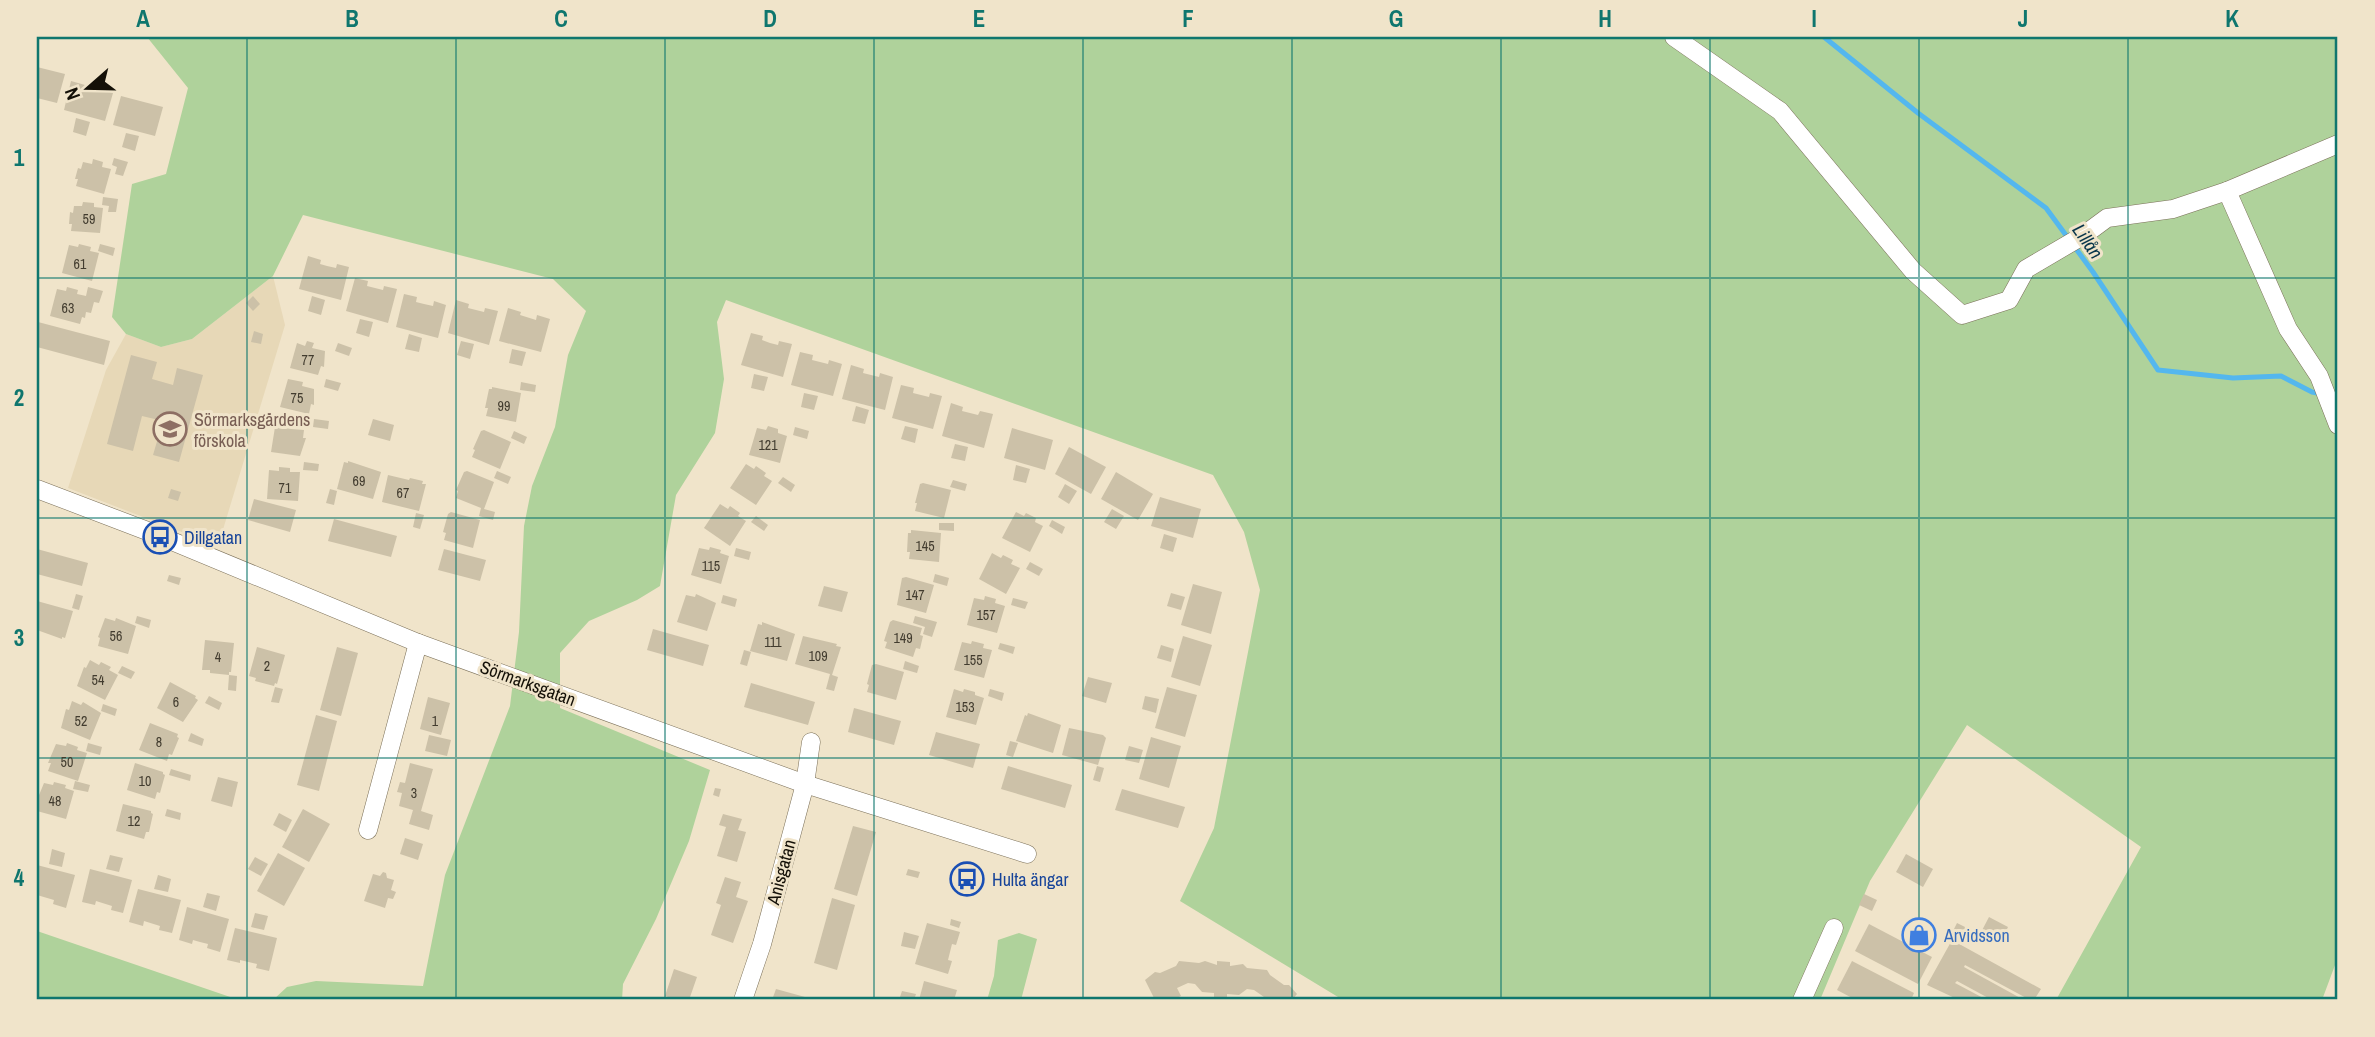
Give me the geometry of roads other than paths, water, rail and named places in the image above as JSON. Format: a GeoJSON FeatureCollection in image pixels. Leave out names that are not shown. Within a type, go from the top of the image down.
{"type":"FeatureCollection","features":[{"type":"Feature","properties":{"kind":"street"},"geometry":{"type":"LineString","coordinates":[[1674,37],[1780,111],[1913,271],[1962,314],[2009,300],[2026,269],[2107,218],[2173,209],[2227,191],[2338,144]]}},
{"type":"Feature","properties":{"kind":"street"},"geometry":{"type":"LineString","coordinates":[[2227,191],[2288,328],[2319,376],[2338,425]]}},
{"type":"Feature","properties":{"kind":"street","name":"Sörmarksgatan"},"geometry":{"type":"LineString","coordinates":[[37,489],[150,532],[418,643],[805,784],[1027,855]]}},
{"type":"Feature","properties":{"kind":"street"},"geometry":{"type":"LineString","coordinates":[[368,830],[418,643]]}},
{"type":"Feature","properties":{"kind":"street","name":"Anisgatan"},"geometry":{"type":"LineString","coordinates":[[743,1000],[762,943],[805,784],[811,742]]}},
{"type":"Feature","properties":{"kind":"street"},"geometry":{"type":"LineString","coordinates":[[1802,1000],[1834,928]]}},
{"type":"Feature","properties":{"kind":"waterway","name":"Lillån"},"geometry":{"type":"LineString","coordinates":[[1824,37],[1918,113],[2046,208],[2093,272],[2158,370],[2233,378],[2281,376],[2312,392],[2338,397]]}},
{"type":"Feature","properties":{"kind":"place","name":"Sörmarksgårdens förskola"},"geometry":{"type":"Point","coordinates":[170,429]}},
{"type":"Feature","properties":{"kind":"place","name":"Dillgatan"},"geometry":{"type":"Point","coordinates":[160,537]}},
{"type":"Feature","properties":{"kind":"place","name":"Hulta ängar"},"geometry":{"type":"Point","coordinates":[967,879]}},
{"type":"Feature","properties":{"kind":"place","name":"Arvidsson"},"geometry":{"type":"Point","coordinates":[1919,935]}}]}
